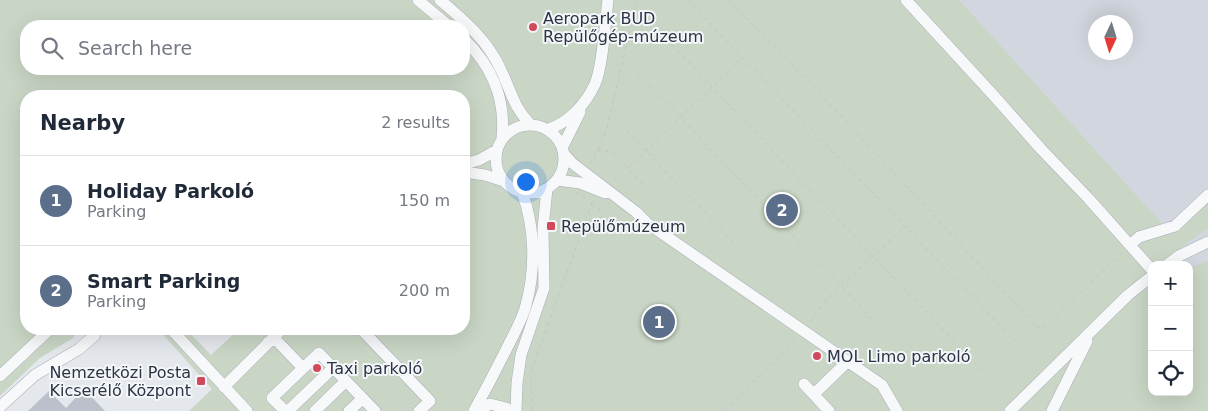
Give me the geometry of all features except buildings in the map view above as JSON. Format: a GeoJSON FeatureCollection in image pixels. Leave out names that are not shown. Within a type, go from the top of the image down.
{"type":"FeatureCollection","features":[{"type":"Feature","properties":{"kind":"street"},"geometry":{"type":"LineString","coordinates":[[418,0],[442,20]]}},
{"type":"Feature","properties":{"kind":"street"},"geometry":{"type":"LineString","coordinates":[[440,0],[463,20]]}},
{"type":"Feature","properties":{"kind":"street"},"geometry":{"type":"LineString","coordinates":[[549,130],[567,120],[584,101],[594,85],[608,0]]}},
{"type":"Feature","properties":{"kind":"street"},"geometry":{"type":"LineString","coordinates":[[906,0],[1148,265]]}},
{"type":"Feature","properties":{"kind":"street"},"geometry":{"type":"LineString","coordinates":[[470,26],[501,69],[514,104],[530,124]]}},
{"type":"Feature","properties":{"kind":"street"},"geometry":{"type":"LineString","coordinates":[[470,46],[484,61],[493,77],[502,104],[504,123],[502,138],[497,150],[496,163],[504,181]]}},
{"type":"Feature","properties":{"kind":"street"},"geometry":{"type":"LineString","coordinates":[[470,173],[504,181],[512,188],[522,192],[537,192],[547,189],[558,180],[564,168],[564,150],[584,101]]}},
{"type":"Feature","properties":{"kind":"street"},"geometry":{"type":"LineString","coordinates":[[502,138],[514,128],[530,124],[549,130],[557,137],[572,163],[583,177],[616,197],[647,223],[882,385],[897,411]]}},
{"type":"Feature","properties":{"kind":"street"},"geometry":{"type":"LineString","coordinates":[[470,162],[479,160],[497,150]]}},
{"type":"Feature","properties":{"kind":"street"},"geometry":{"type":"LineString","coordinates":[[558,180],[583,177]]}},
{"type":"Feature","properties":{"kind":"street"},"geometry":{"type":"LineString","coordinates":[[516,411],[521,355],[544,288],[544,228],[547,189]]}},
{"type":"Feature","properties":{"kind":"street"},"geometry":{"type":"LineString","coordinates":[[474,411],[518,325],[527,298],[531,267],[532,228],[522,192]]}},
{"type":"Feature","properties":{"kind":"street"},"geometry":{"type":"LineString","coordinates":[[1130,245],[1140,237],[1175,226],[1208,195]]}},
{"type":"Feature","properties":{"kind":"street"},"geometry":{"type":"LineString","coordinates":[[1173,261],[1208,242]]}},
{"type":"Feature","properties":{"kind":"street"},"geometry":{"type":"LineString","coordinates":[[1010,411],[1128,295],[1148,279]]}},
{"type":"Feature","properties":{"kind":"street"},"geometry":{"type":"LineString","coordinates":[[1052,411],[1076,359],[1093,330]]}},
{"type":"Feature","properties":{"kind":"street"},"geometry":{"type":"LineString","coordinates":[[0,376],[44,335]]}},
{"type":"Feature","properties":{"kind":"street"},"geometry":{"type":"LineString","coordinates":[[0,407],[35,375],[79,349],[95,335]]}},
{"type":"Feature","properties":{"kind":"street"},"geometry":{"type":"LineString","coordinates":[[177,335],[247,411]]}},
{"type":"Feature","properties":{"kind":"street"},"geometry":{"type":"LineString","coordinates":[[224,386],[276,335]]}},
{"type":"Feature","properties":{"kind":"street"},"geometry":{"type":"LineString","coordinates":[[367,335],[430,401],[419,411]]}},
{"type":"Feature","properties":{"kind":"street"},"geometry":{"type":"LineString","coordinates":[[268,342],[301,370]]}},
{"type":"Feature","properties":{"kind":"street"},"geometry":{"type":"LineString","coordinates":[[333,368],[286,411],[272,398],[319,353],[374,411]]}},
{"type":"Feature","properties":{"kind":"street"},"geometry":{"type":"LineString","coordinates":[[814,394],[847,362]]}},
{"type":"Feature","properties":{"kind":"street"},"geometry":{"type":"LineString","coordinates":[[315,411],[346,381]]}},
{"type":"Feature","properties":{"kind":"street"},"geometry":{"type":"LineString","coordinates":[[804,384],[829,411]]}},
{"type":"Feature","properties":{"kind":"street"},"geometry":{"type":"LineString","coordinates":[[350,411],[362,398]]}},
{"type":"Feature","properties":{"kind":"street"},"geometry":{"type":"LineString","coordinates":[[474,411],[490,404],[506,408],[509,411]]}},
{"type":"Feature","properties":{"kind":"path"},"geometry":{"type":"LineString","coordinates":[[532,411],[531,372],[593,200],[576,193],[607,128],[637,0]]}},
{"type":"Feature","properties":{"kind":"path"},"geometry":{"type":"LineString","coordinates":[[687,0],[1020,346]]}},
{"type":"Feature","properties":{"kind":"path"},"geometry":{"type":"LineString","coordinates":[[729,0],[847,122],[1036,326],[1043,328],[1130,245]]}},
{"type":"Feature","properties":{"kind":"path"},"geometry":{"type":"LineString","coordinates":[[649,21],[987,376]]}},
{"type":"Feature","properties":{"kind":"path"},"geometry":{"type":"LineString","coordinates":[[628,168],[742,57]]}},
{"type":"Feature","properties":{"kind":"path"},"geometry":{"type":"LineString","coordinates":[[638,73],[875,322]]}},
{"type":"Feature","properties":{"kind":"path"},"geometry":{"type":"LineString","coordinates":[[626,130],[733,242]]}},
{"type":"Feature","properties":{"kind":"path"},"geometry":{"type":"LineString","coordinates":[[597,150],[612,152],[643,184]]}},
{"type":"Feature","properties":{"kind":"path"},"geometry":{"type":"LineString","coordinates":[[591,205],[599,208],[602,221]]}},
{"type":"Feature","properties":{"kind":"path"},"geometry":{"type":"LineString","coordinates":[[724,411],[803,332],[826,300],[905,227]]}},
{"type":"Feature","properties":{"kind":"shaded area"},"geometry":{"type":"Polygon","coordinates":[[[643,0],[1208,0],[1208,411],[907,411],[643,0]]]}},
{"type":"Feature","properties":{"kind":"green space"},"geometry":{"type":"Polygon","coordinates":[[[0,0],[959,0],[1165,227],[1208,188],[1208,228],[1176,251],[1179,261],[1148,261],[1148,396],[1193,396],[1193,267],[1208,261],[1208,411],[189,411],[212,389],[163,335],[192,335],[211,355],[233,335],[470,335],[470,90],[20,90],[20,335],[75,335],[73,338],[40,358],[0,396],[0,0]]]}},
{"type":"Feature","properties":{"kind":"place","name":"Aeropark BUD Repülőgép-múzeum"},"geometry":{"type":"Point","coordinates":[533,27]}},
{"type":"Feature","properties":{"kind":"place","name":"Smart Parking"},"geometry":{"type":"Point","coordinates":[782,210]}},
{"type":"Feature","properties":{"kind":"place","name":"Repülőmúzeum"},"geometry":{"type":"Point","coordinates":[551,226]}},
{"type":"Feature","properties":{"kind":"place","name":"Holiday Parkoló"},"geometry":{"type":"Point","coordinates":[659,322]}},
{"type":"Feature","properties":{"kind":"place","name":"MOL Limo parkoló"},"geometry":{"type":"Point","coordinates":[817,356]}},
{"type":"Feature","properties":{"kind":"place","name":"Taxi parkoló"},"geometry":{"type":"Point","coordinates":[317,368]}},
{"type":"Feature","properties":{"kind":"place","name":"Nemzetközi Posta Kicserélő Központ"},"geometry":{"type":"Point","coordinates":[201,381]}}]}
